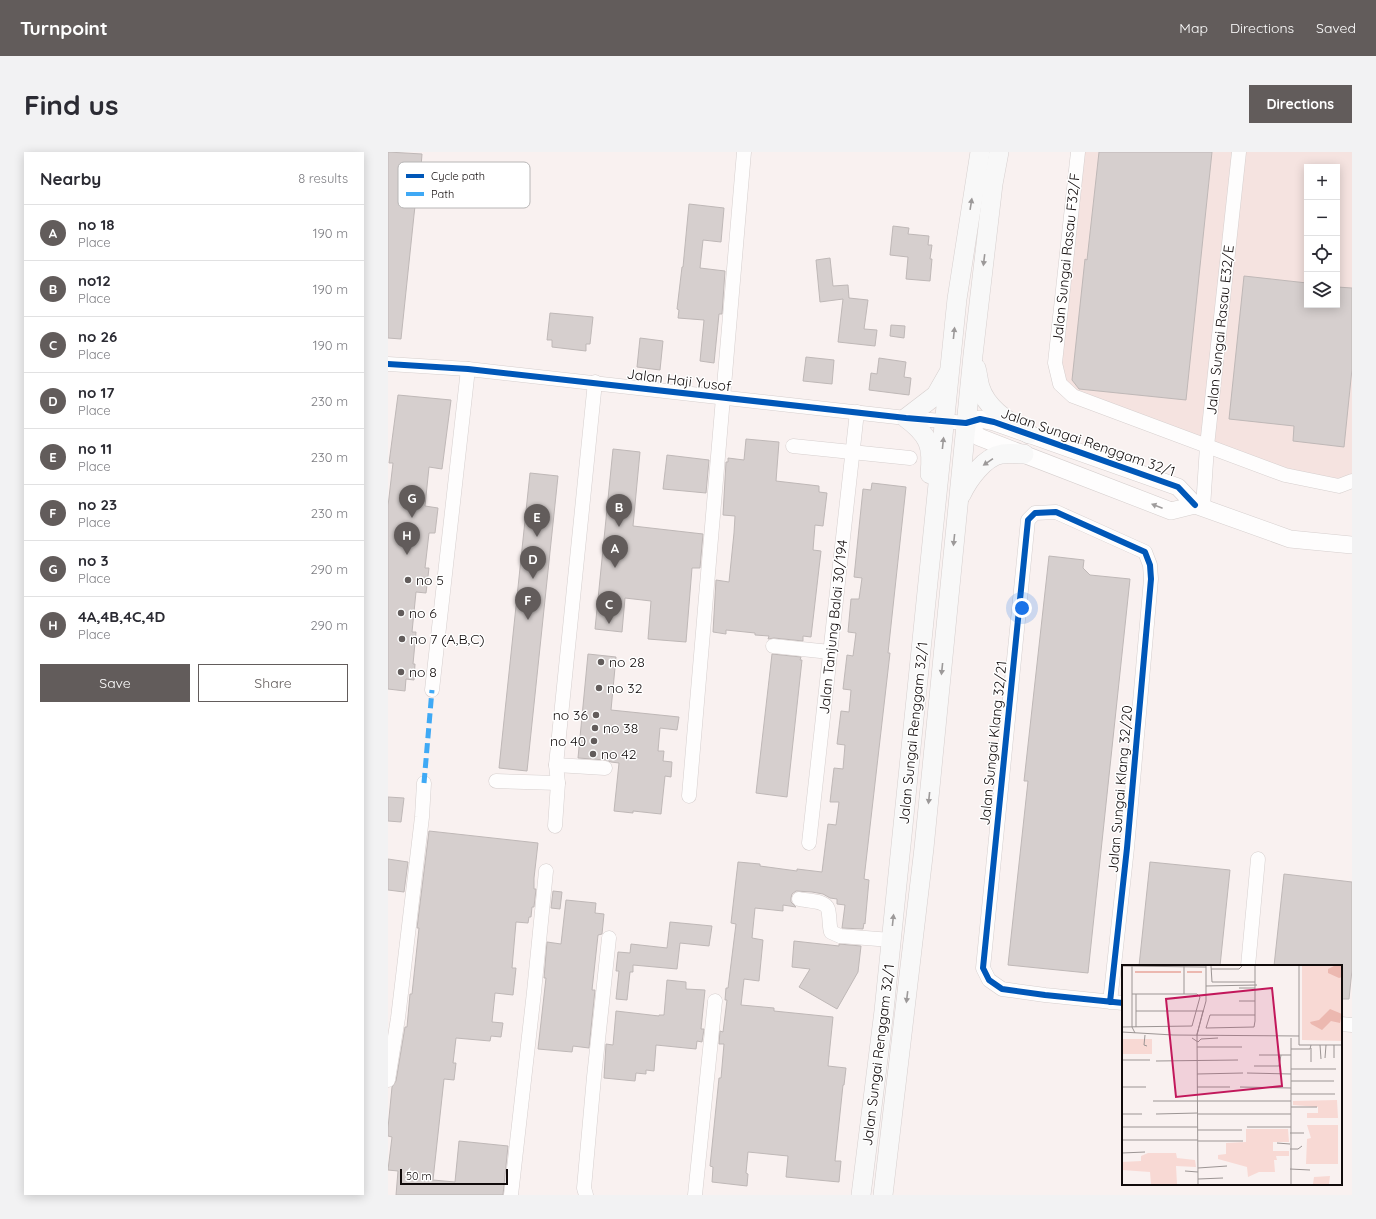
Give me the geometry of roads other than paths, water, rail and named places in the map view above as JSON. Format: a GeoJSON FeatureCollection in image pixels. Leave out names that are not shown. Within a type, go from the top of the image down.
{"type":"FeatureCollection","features":[{"type":"Feature","properties":{"kind":"main road","name":"Jalan Sungai Renggam 32/1"},"geometry":{"type":"LineString","coordinates":[[861,1195],[888,976],[957,299],[980,152]]}},
{"type":"Feature","properties":{"kind":"main road","name":"Jalan Sungai Renggam 32/1"},"geometry":{"type":"LineString","coordinates":[[883,1195],[910,977],[973,355],[993,184],[999,152]]}},
{"type":"Feature","properties":{"kind":"main road"},"geometry":{"type":"LineString","coordinates":[[973,355],[980,388],[991,407],[1003,417],[1029,434]]}},
{"type":"Feature","properties":{"kind":"main road"},"geometry":{"type":"LineString","coordinates":[[924,625],[917,604],[931,459],[928,439],[917,426],[906,418],[936,394],[950,371]]}},
{"type":"Feature","properties":{"kind":"main road"},"geometry":{"type":"LineString","coordinates":[[958,501],[967,483],[978,469],[989,461],[1002,454],[1024,454]]}},
{"type":"Feature","properties":{"kind":"main road"},"geometry":{"type":"LineString","coordinates":[[888,976],[910,977]]}},
{"type":"Feature","properties":{"kind":"street"},"geometry":{"type":"LineString","coordinates":[[689,796],[744,152]]}},
{"type":"Feature","properties":{"kind":"street","name":"Jalan Sungai Rasau F32/F"},"geometry":{"type":"LineString","coordinates":[[1078,152],[1055,363],[1060,384],[1073,396],[1285,475],[1339,486],[1352,481]]}},
{"type":"Feature","properties":{"kind":"street","name":"Jalan Sungai Rasau E32/E"},"geometry":{"type":"LineString","coordinates":[[1199,507],[1239,152]]}},
{"type":"Feature","properties":{"kind":"street","name":"Jalan Haji Yusof"},"geometry":{"type":"LineString","coordinates":[[388,364],[468,369],[906,418],[966,423]]}},
{"type":"Feature","properties":{"kind":"street"},"geometry":{"type":"LineString","coordinates":[[432,690],[468,369]]}},
{"type":"Feature","properties":{"kind":"street"},"geometry":{"type":"LineString","coordinates":[[555,826],[558,783],[556,765],[594,382]]}},
{"type":"Feature","properties":{"kind":"street","name":"Jalan Tanjung Balai 30/194"},"geometry":{"type":"LineString","coordinates":[[809,843],[853,452],[856,412]]}},
{"type":"Feature","properties":{"kind":"street","name":"Jalan Sungai Renggam 32/1"},"geometry":{"type":"LineString","coordinates":[[966,423],[980,419],[994,422],[1178,486],[1199,507],[1290,539],[1352,545]]}},
{"type":"Feature","properties":{"kind":"street"},"geometry":{"type":"LineString","coordinates":[[966,423],[979,437],[1171,511],[1199,507]]}},
{"type":"Feature","properties":{"kind":"street"},"geometry":{"type":"LineString","coordinates":[[793,446],[910,458]]}},
{"type":"Feature","properties":{"kind":"street","name":"Jalan Sungai Klang 32/20"},"geometry":{"type":"LineString","coordinates":[[1028,520],[1035,513],[1056,512],[1145,552],[1150,565],[1151,579],[1127,848],[1117,1003]]}},
{"type":"Feature","properties":{"kind":"street","name":"Jalan Sungai Klang 32/21"},"geometry":{"type":"LineString","coordinates":[[1028,520],[983,968],[989,980],[1002,989],[1117,1003]]}},
{"type":"Feature","properties":{"kind":"street"},"geometry":{"type":"LineString","coordinates":[[773,646],[830,652]]}},
{"type":"Feature","properties":{"kind":"street"},"geometry":{"type":"LineString","coordinates":[[556,765],[605,768]]}},
{"type":"Feature","properties":{"kind":"street"},"geometry":{"type":"LineString","coordinates":[[496,781],[558,783]]}},
{"type":"Feature","properties":{"kind":"street"},"geometry":{"type":"LineString","coordinates":[[388,1080],[398,1018],[422,817],[424,783]]}},
{"type":"Feature","properties":{"kind":"street"},"geometry":{"type":"LineString","coordinates":[[1248,965],[1258,859]]}},
{"type":"Feature","properties":{"kind":"street"},"geometry":{"type":"LineString","coordinates":[[511,1195],[546,871]]}},
{"type":"Feature","properties":{"kind":"street"},"geometry":{"type":"LineString","coordinates":[[798,900],[822,903],[827,907],[829,911],[829,924],[831,932],[840,936],[891,940]]}},
{"type":"Feature","properties":{"kind":"street"},"geometry":{"type":"LineString","coordinates":[[586,1195],[584,1188],[609,938]]}},
{"type":"Feature","properties":{"kind":"street"},"geometry":{"type":"LineString","coordinates":[[695,1195],[715,1001]]}},
{"type":"Feature","properties":{"kind":"street"},"geometry":{"type":"LineString","coordinates":[[1342,1024],[1352,1025]]}},
{"type":"Feature","properties":{"kind":"place","name":"no 3"},"geometry":{"type":"Point","coordinates":[412,518]}},
{"type":"Feature","properties":{"kind":"place","name":"no12"},"geometry":{"type":"Point","coordinates":[619,527]}},
{"type":"Feature","properties":{"kind":"place","name":"no 11"},"geometry":{"type":"Point","coordinates":[537,537]}},
{"type":"Feature","properties":{"kind":"place","name":"4A,4B,4C,4D"},"geometry":{"type":"Point","coordinates":[407,555]}},
{"type":"Feature","properties":{"kind":"place","name":"no 18"},"geometry":{"type":"Point","coordinates":[615,568]}},
{"type":"Feature","properties":{"kind":"place","name":"no 17"},"geometry":{"type":"Point","coordinates":[533,579]}},
{"type":"Feature","properties":{"kind":"place","name":"no 5"},"geometry":{"type":"Point","coordinates":[408,580]}},
{"type":"Feature","properties":{"kind":"place","name":"no 6"},"geometry":{"type":"Point","coordinates":[401,613]}},
{"type":"Feature","properties":{"kind":"place","name":"no 23"},"geometry":{"type":"Point","coordinates":[528,620]}},
{"type":"Feature","properties":{"kind":"place","name":"no 26"},"geometry":{"type":"Point","coordinates":[609,624]}},
{"type":"Feature","properties":{"kind":"place","name":"no 7 (A,B,C)"},"geometry":{"type":"Point","coordinates":[402,639]}},
{"type":"Feature","properties":{"kind":"place","name":"no 28"},"geometry":{"type":"Point","coordinates":[601,662]}},
{"type":"Feature","properties":{"kind":"place","name":"no 8"},"geometry":{"type":"Point","coordinates":[401,672]}},
{"type":"Feature","properties":{"kind":"place","name":"no 32"},"geometry":{"type":"Point","coordinates":[599,688]}},
{"type":"Feature","properties":{"kind":"place","name":"no 36"},"geometry":{"type":"Point","coordinates":[596,715]}},
{"type":"Feature","properties":{"kind":"place","name":"no 38"},"geometry":{"type":"Point","coordinates":[595,728]}},
{"type":"Feature","properties":{"kind":"place","name":"no 40"},"geometry":{"type":"Point","coordinates":[594,741]}},
{"type":"Feature","properties":{"kind":"place","name":"no 42"},"geometry":{"type":"Point","coordinates":[593,754]}}]}
